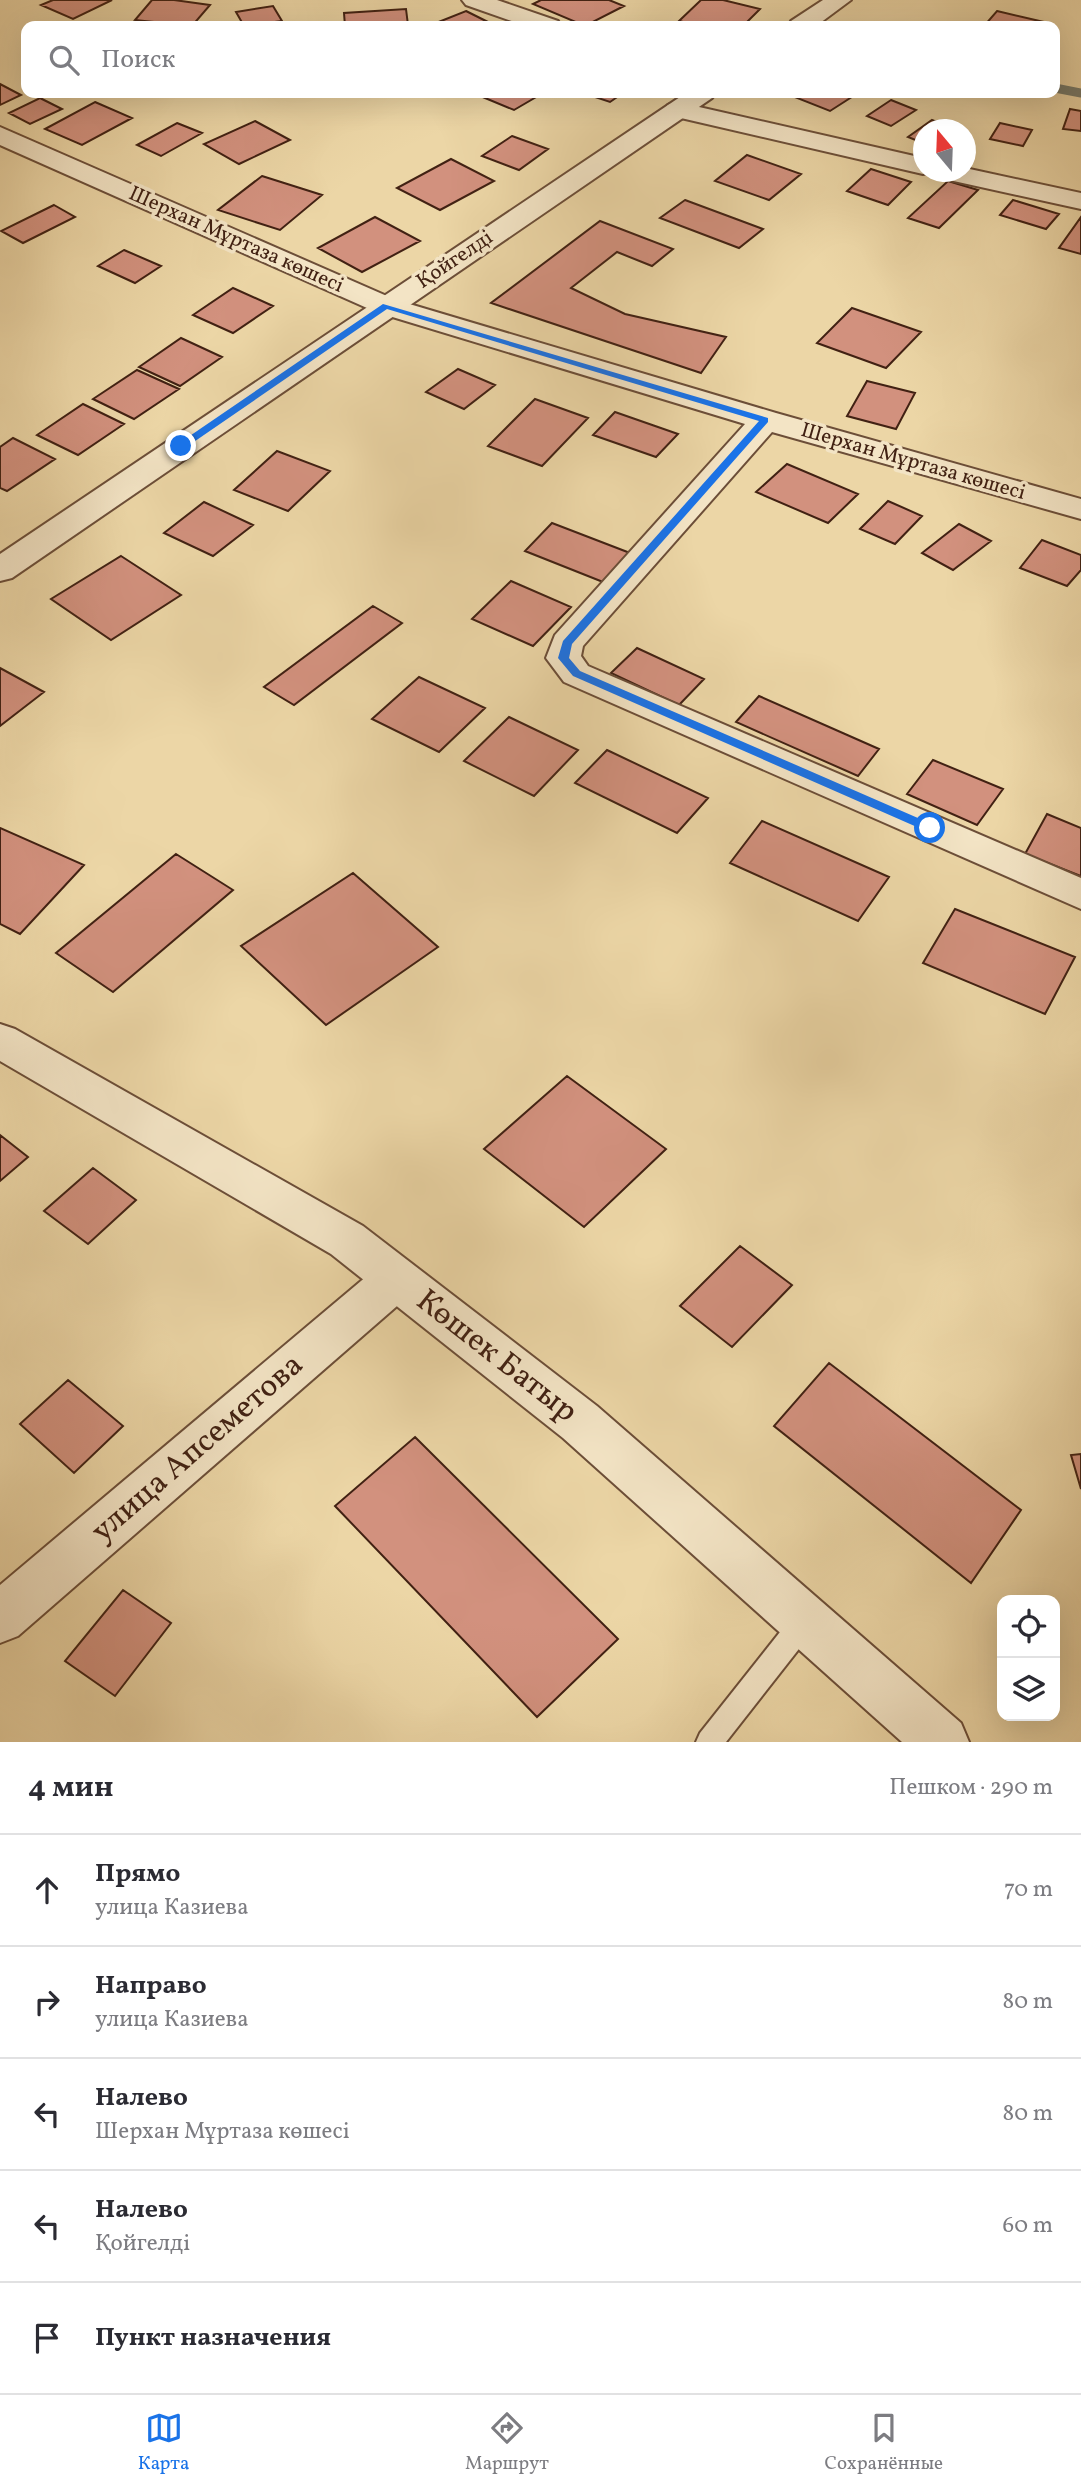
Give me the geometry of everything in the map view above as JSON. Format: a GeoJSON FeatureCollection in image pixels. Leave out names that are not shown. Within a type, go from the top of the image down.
{"type":"FeatureCollection","features":[{"type":"Feature","properties":{"kind":"street"},"geometry":{"type":"LineString","coordinates":[[474,0],[535,21]]}},
{"type":"Feature","properties":{"kind":"street"},"geometry":{"type":"LineString","coordinates":[[808,21],[839,0]]}},
{"type":"Feature","properties":{"kind":"street","name":"Қойгелді"},"geometry":{"type":"LineString","coordinates":[[0,570],[695,98]]}},
{"type":"Feature","properties":{"kind":"street"},"geometry":{"type":"LineString","coordinates":[[677,110],[913,164]]}},
{"type":"Feature","properties":{"kind":"street","name":"Шерхан Мұртаза көшесі"},"geometry":{"type":"LineString","coordinates":[[0,135],[386,306],[765,420],[1081,509]]}},
{"type":"Feature","properties":{"kind":"street"},"geometry":{"type":"LineString","coordinates":[[976,178],[1081,201]]}},
{"type":"Feature","properties":{"kind":"street"},"geometry":{"type":"LineString","coordinates":[[765,420],[567,643],[563,658],[576,674],[1081,894]]}},
{"type":"Feature","properties":{"kind":"street","name":"Көшек Батыр"},"geometry":{"type":"LineString","coordinates":[[0,1041],[347,1240],[580,1422],[942,1742]]}},
{"type":"Feature","properties":{"kind":"street","name":"улица Апсеметова"},"geometry":{"type":"LineString","coordinates":[[0,1618],[396,1279]]}},
{"type":"Feature","properties":{"kind":"lane"},"geometry":{"type":"LineString","coordinates":[[709,1742],[805,1621]]}},
{"type":"Feature","properties":{"kind":"building"},"geometry":{"type":"Polygon","coordinates":[[[53,0],[112,0],[73,19],[41,5],[53,0]]]}},
{"type":"Feature","properties":{"kind":"building"},"geometry":{"type":"Polygon","coordinates":[[[152,0],[210,5],[196,21],[135,20],[152,0]]]}},
{"type":"Feature","properties":{"kind":"building"},"geometry":{"type":"Polygon","coordinates":[[[541,0],[609,0],[624,6],[595,21],[573,21],[533,4],[541,0]]]}},
{"type":"Feature","properties":{"kind":"building"},"geometry":{"type":"Polygon","coordinates":[[[701,0],[723,0],[760,9],[748,21],[679,21],[701,0]]]}},
{"type":"Feature","properties":{"kind":"building"},"geometry":{"type":"Polygon","coordinates":[[[273,6],[282,21],[241,21],[236,12],[273,6]]]}},
{"type":"Feature","properties":{"kind":"building"},"geometry":{"type":"Polygon","coordinates":[[[406,9],[408,21],[345,21],[344,13],[406,9]]]}},
{"type":"Feature","properties":{"kind":"building"},"geometry":{"type":"Polygon","coordinates":[[[466,11],[486,21],[441,21],[466,11]]]}},
{"type":"Feature","properties":{"kind":"building"},"geometry":{"type":"Polygon","coordinates":[[[997,11],[1040,21],[988,21],[997,11]]]}},
{"type":"Feature","properties":{"kind":"building"},"geometry":{"type":"Polygon","coordinates":[[[0,84],[21,95],[0,105],[0,84]]]}},
{"type":"Feature","properties":{"kind":"building"},"geometry":{"type":"Polygon","coordinates":[[[40,98],[62,109],[30,124],[9,113],[40,98]]]}},
{"type":"Feature","properties":{"kind":"building"},"geometry":{"type":"Polygon","coordinates":[[[485,98],[534,98],[514,110],[485,98]]]}},
{"type":"Feature","properties":{"kind":"building"},"geometry":{"type":"Polygon","coordinates":[[[598,98],[616,98],[610,102],[598,98]]]}},
{"type":"Feature","properties":{"kind":"building"},"geometry":{"type":"Polygon","coordinates":[[[797,98],[850,98],[830,111],[797,98]]]}},
{"type":"Feature","properties":{"kind":"building"},"geometry":{"type":"Polygon","coordinates":[[[891,100],[916,110],[891,126],[867,116],[891,100]]]}},
{"type":"Feature","properties":{"kind":"building"},"geometry":{"type":"Polygon","coordinates":[[[95,102],[132,118],[82,145],[45,129],[95,102]]]}},
{"type":"Feature","properties":{"kind":"building"},"geometry":{"type":"Polygon","coordinates":[[[1070,109],[1081,111],[1081,131],[1063,129],[1070,109]]]}},
{"type":"Feature","properties":{"kind":"building"},"geometry":{"type":"Polygon","coordinates":[[[255,121],[290,140],[239,164],[204,144],[255,121]]]}},
{"type":"Feature","properties":{"kind":"building"},"geometry":{"type":"Polygon","coordinates":[[[177,123],[202,133],[161,156],[137,145],[177,123]]]}},
{"type":"Feature","properties":{"kind":"building"},"geometry":{"type":"Polygon","coordinates":[[[1000,123],[1032,130],[1023,146],[990,139],[1000,123]]]}},
{"type":"Feature","properties":{"kind":"building"},"geometry":{"type":"Polygon","coordinates":[[[512,136],[548,149],[519,170],[482,156],[512,136]]]}},
{"type":"Feature","properties":{"kind":"building"},"geometry":{"type":"Polygon","coordinates":[[[747,155],[801,174],[769,200],[715,181],[747,155]]]}},
{"type":"Feature","properties":{"kind":"building"},"geometry":{"type":"Polygon","coordinates":[[[451,159],[494,181],[440,210],[397,188],[451,159]]]}},
{"type":"Feature","properties":{"kind":"building"},"geometry":{"type":"Polygon","coordinates":[[[871,169],[911,182],[888,205],[847,191],[871,169]]]}},
{"type":"Feature","properties":{"kind":"building"},"geometry":{"type":"Polygon","coordinates":[[[262,176],[322,195],[280,230],[218,210],[262,176]]]}},
{"type":"Feature","properties":{"kind":"building"},"geometry":{"type":"Polygon","coordinates":[[[947,182],[978,190],[939,228],[908,218],[947,182]]]}},
{"type":"Feature","properties":{"kind":"building"},"geometry":{"type":"Polygon","coordinates":[[[685,200],[763,229],[739,248],[660,218],[685,200]]]}},
{"type":"Feature","properties":{"kind":"building"},"geometry":{"type":"Polygon","coordinates":[[[1013,200],[1059,214],[1046,229],[1000,215],[1013,200]]]}},
{"type":"Feature","properties":{"kind":"building"},"geometry":{"type":"Polygon","coordinates":[[[54,205],[75,217],[23,243],[1,231],[54,205]]]}},
{"type":"Feature","properties":{"kind":"building"},"geometry":{"type":"Polygon","coordinates":[[[375,217],[420,241],[362,272],[318,248],[375,217]]]}},
{"type":"Feature","properties":{"kind":"building"},"geometry":{"type":"Polygon","coordinates":[[[1081,217],[1081,254],[1059,248],[1081,217]]]}},
{"type":"Feature","properties":{"kind":"building"},"geometry":{"type":"Polygon","coordinates":[[[600,221],[673,249],[652,266],[617,252],[571,288],[625,314],[726,337],[701,373],[491,303],[600,221]]]}},
{"type":"Feature","properties":{"kind":"building"},"geometry":{"type":"Polygon","coordinates":[[[124,250],[161,266],[135,283],[98,266],[124,250]]]}},
{"type":"Feature","properties":{"kind":"building"},"geometry":{"type":"Polygon","coordinates":[[[233,288],[273,306],[233,333],[193,315],[233,288]]]}},
{"type":"Feature","properties":{"kind":"building"},"geometry":{"type":"Polygon","coordinates":[[[852,308],[921,332],[886,368],[817,343],[852,308]]]}},
{"type":"Feature","properties":{"kind":"building"},"geometry":{"type":"Polygon","coordinates":[[[181,338],[222,357],[180,386],[139,367],[181,338]]]}},
{"type":"Feature","properties":{"kind":"building"},"geometry":{"type":"Polygon","coordinates":[[[458,369],[495,385],[464,409],[426,392],[458,369]]]}},
{"type":"Feature","properties":{"kind":"building"},"geometry":{"type":"Polygon","coordinates":[[[137,370],[179,389],[134,419],[93,399],[137,370]]]}},
{"type":"Feature","properties":{"kind":"building"},"geometry":{"type":"Polygon","coordinates":[[[867,381],[915,393],[896,429],[847,416],[867,381]]]}},
{"type":"Feature","properties":{"kind":"building"},"geometry":{"type":"Polygon","coordinates":[[[535,399],[588,418],[542,466],[488,446],[535,399]]]}},
{"type":"Feature","properties":{"kind":"building"},"geometry":{"type":"Polygon","coordinates":[[[83,404],[124,424],[78,455],[37,435],[83,404]]]}},
{"type":"Feature","properties":{"kind":"building"},"geometry":{"type":"Polygon","coordinates":[[[615,412],[678,434],[656,457],[593,435],[615,412]]]}},
{"type":"Feature","properties":{"kind":"building"},"geometry":{"type":"Polygon","coordinates":[[[13,438],[55,459],[7,491],[0,488],[0,447],[13,438]]]}},
{"type":"Feature","properties":{"kind":"building"},"geometry":{"type":"Polygon","coordinates":[[[277,451],[330,471],[288,511],[234,490],[277,451]]]}},
{"type":"Feature","properties":{"kind":"building"},"geometry":{"type":"Polygon","coordinates":[[[787,464],[858,494],[828,523],[756,492],[787,464]]]}},
{"type":"Feature","properties":{"kind":"building"},"geometry":{"type":"Polygon","coordinates":[[[888,501],[922,516],[895,544],[860,529],[888,501]]]}},
{"type":"Feature","properties":{"kind":"building"},"geometry":{"type":"Polygon","coordinates":[[[204,502],[253,525],[213,556],[164,533],[204,502]]]}},
{"type":"Feature","properties":{"kind":"building"},"geometry":{"type":"Polygon","coordinates":[[[552,523],[630,553],[603,582],[525,551],[552,523]]]}},
{"type":"Feature","properties":{"kind":"building"},"geometry":{"type":"Polygon","coordinates":[[[959,524],[991,541],[953,570],[922,553],[959,524]]]}},
{"type":"Feature","properties":{"kind":"building"},"geometry":{"type":"Polygon","coordinates":[[[1042,540],[1081,555],[1081,570],[1067,586],[1020,568],[1042,540]]]}},
{"type":"Feature","properties":{"kind":"building"},"geometry":{"type":"Polygon","coordinates":[[[121,556],[181,595],[111,640],[51,599],[121,556]]]}},
{"type":"Feature","properties":{"kind":"building"},"geometry":{"type":"Polygon","coordinates":[[[511,581],[571,607],[533,646],[472,619],[511,581]]]}},
{"type":"Feature","properties":{"kind":"building"},"geometry":{"type":"Polygon","coordinates":[[[373,606],[402,623],[294,705],[264,687],[373,606]]]}},
{"type":"Feature","properties":{"kind":"building"},"geometry":{"type":"Polygon","coordinates":[[[637,648],[704,679],[679,705],[611,673],[637,648]]]}},
{"type":"Feature","properties":{"kind":"building"},"geometry":{"type":"Polygon","coordinates":[[[0,668],[44,692],[0,726],[0,668]]]}},
{"type":"Feature","properties":{"kind":"building"},"geometry":{"type":"Polygon","coordinates":[[[419,677],[485,708],[439,752],[372,719],[419,677]]]}},
{"type":"Feature","properties":{"kind":"building"},"geometry":{"type":"Polygon","coordinates":[[[759,696],[879,749],[858,776],[736,722],[759,696]]]}},
{"type":"Feature","properties":{"kind":"building"},"geometry":{"type":"Polygon","coordinates":[[[509,717],[578,750],[534,796],[464,761],[509,717]]]}},
{"type":"Feature","properties":{"kind":"building"},"geometry":{"type":"Polygon","coordinates":[[[607,750],[708,798],[677,833],[575,783],[607,750]]]}},
{"type":"Feature","properties":{"kind":"building"},"geometry":{"type":"Polygon","coordinates":[[[933,760],[1003,789],[977,825],[907,794],[933,760]]]}},
{"type":"Feature","properties":{"kind":"building"},"geometry":{"type":"Polygon","coordinates":[[[1047,814],[1081,828],[1081,876],[1025,854],[1047,814]]]}},
{"type":"Feature","properties":{"kind":"building"},"geometry":{"type":"Polygon","coordinates":[[[762,821],[889,877],[858,921],[730,863],[762,821]]]}},
{"type":"Feature","properties":{"kind":"building"},"geometry":{"type":"Polygon","coordinates":[[[0,828],[84,865],[20,934],[0,924],[0,828]]]}},
{"type":"Feature","properties":{"kind":"building"},"geometry":{"type":"Polygon","coordinates":[[[176,854],[233,890],[113,992],[56,953],[176,854]]]}},
{"type":"Feature","properties":{"kind":"building"},"geometry":{"type":"Polygon","coordinates":[[[353,873],[438,947],[326,1025],[241,946],[353,873]]]}},
{"type":"Feature","properties":{"kind":"building"},"geometry":{"type":"Polygon","coordinates":[[[955,909],[1075,957],[1045,1014],[923,963],[955,909]]]}},
{"type":"Feature","properties":{"kind":"building"},"geometry":{"type":"Polygon","coordinates":[[[567,1076],[666,1149],[584,1227],[484,1149],[567,1076]]]}},
{"type":"Feature","properties":{"kind":"building"},"geometry":{"type":"Polygon","coordinates":[[[0,1135],[28,1157],[0,1181],[0,1135]]]}},
{"type":"Feature","properties":{"kind":"building"},"geometry":{"type":"Polygon","coordinates":[[[93,1168],[136,1200],[88,1244],[44,1211],[93,1168]]]}},
{"type":"Feature","properties":{"kind":"building"},"geometry":{"type":"Polygon","coordinates":[[[740,1246],[792,1285],[732,1347],[680,1306],[740,1246]]]}},
{"type":"Feature","properties":{"kind":"building"},"geometry":{"type":"Polygon","coordinates":[[[829,1363],[1021,1510],[971,1583],[774,1426],[829,1363]]]}},
{"type":"Feature","properties":{"kind":"building"},"geometry":{"type":"Polygon","coordinates":[[[68,1380],[123,1426],[74,1473],[20,1424],[68,1380]]]}},
{"type":"Feature","properties":{"kind":"building"},"geometry":{"type":"Polygon","coordinates":[[[415,1437],[618,1639],[537,1717],[335,1506],[415,1437]]]}},
{"type":"Feature","properties":{"kind":"building"},"geometry":{"type":"Polygon","coordinates":[[[1081,1454],[1081,1489],[1071,1455],[1081,1454]]]}},
{"type":"Feature","properties":{"kind":"building"},"geometry":{"type":"Polygon","coordinates":[[[123,1590],[171,1623],[115,1696],[65,1661],[123,1590]]]}},
{"type":"Feature","properties":{"kind":"waterway"},"geometry":{"type":"LineString","coordinates":[[1060,89],[1081,93]]}},
{"type":"Feature","properties":{"kind":"route"},"geometry":{"type":"LineString","coordinates":[[181,446],[386,306],[765,420],[567,643],[563,658],[576,674],[930,828]]}}]}
